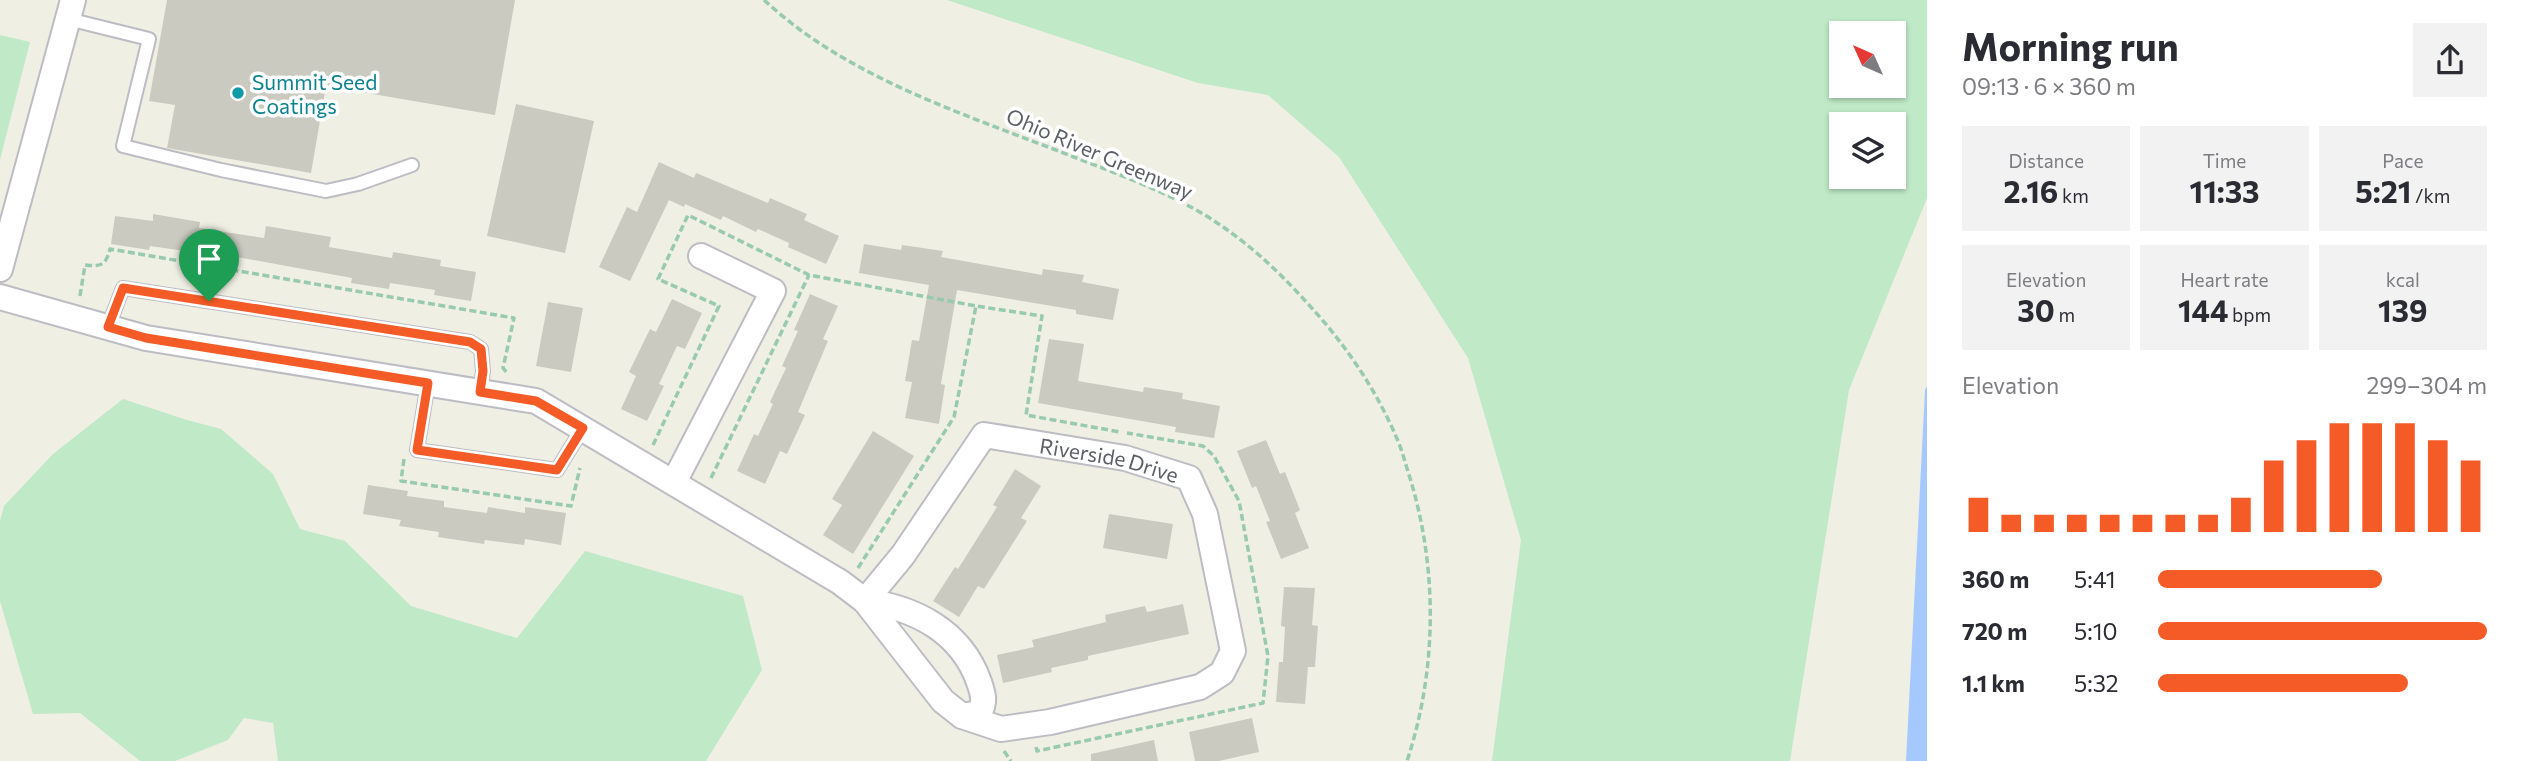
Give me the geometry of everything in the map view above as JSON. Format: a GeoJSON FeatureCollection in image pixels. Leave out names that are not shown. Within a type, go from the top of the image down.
{"type":"FeatureCollection","features":[{"type":"Feature","properties":{"kind":"street"},"geometry":{"type":"LineString","coordinates":[[0,269],[70,9]]}},
{"type":"Feature","properties":{"kind":"street"},"geometry":{"type":"LineString","coordinates":[[674,482],[773,291],[701,256]]}},
{"type":"Feature","properties":{"kind":"street"},"geometry":{"type":"LineString","coordinates":[[0,297],[146,338],[536,401],[840,582],[865,601],[943,701],[962,716],[979,713],[984,706],[984,697],[976,675],[961,648],[950,636],[921,616],[887,604],[865,601]]}},
{"type":"Feature","properties":{"kind":"street","name":"Riverside Drive"},"geometry":{"type":"LineString","coordinates":[[865,601],[904,555],[984,435],[1125,458],[1189,478],[1205,514],[1233,650],[1222,673],[1200,687],[1051,722],[1001,729],[962,716]]}},
{"type":"Feature","properties":{"kind":"lane"},"geometry":{"type":"LineString","coordinates":[[70,9],[149,39],[123,146],[221,170],[326,191],[358,184],[412,165]]}},
{"type":"Feature","properties":{"kind":"lane"},"geometry":{"type":"LineString","coordinates":[[108,327],[123,288],[470,342],[481,349],[483,371],[480,392]]}},
{"type":"Feature","properties":{"kind":"lane"},"geometry":{"type":"LineString","coordinates":[[428,383],[417,450],[557,470],[583,428]]}},
{"type":"Feature","properties":{"kind":"path","name":"Ohio River Greenway"},"geometry":{"type":"LineString","coordinates":[[764,0],[799,29],[863,69],[915,95],[1131,180],[1196,210],[1250,246],[1288,281],[1331,328],[1370,384],[1399,442],[1421,515],[1431,591],[1428,661],[1418,726],[1407,761]]}},
{"type":"Feature","properties":{"kind":"path"},"geometry":{"type":"LineString","coordinates":[[651,448],[719,306],[657,279],[688,215],[809,275],[1042,316],[1026,415],[1203,446],[1213,456],[1239,501],[1268,656],[1263,704],[1037,751],[1035,743]]}},
{"type":"Feature","properties":{"kind":"path"},"geometry":{"type":"LineString","coordinates":[[79,299],[85,265],[106,263],[110,249],[514,318],[503,368],[515,377]]}},
{"type":"Feature","properties":{"kind":"path"},"geometry":{"type":"LineString","coordinates":[[711,478],[809,275]]}},
{"type":"Feature","properties":{"kind":"path"},"geometry":{"type":"LineString","coordinates":[[856,570],[954,417],[976,306]]}},
{"type":"Feature","properties":{"kind":"green space"},"geometry":{"type":"Polygon","coordinates":[[[947,0],[1927,0],[1927,198],[1849,390],[1790,761],[1492,761],[1521,540],[1468,358],[1339,157],[1268,95],[1198,83],[947,0]]]}},
{"type":"Feature","properties":{"kind":"green space"},"geometry":{"type":"Polygon","coordinates":[[[0,35],[30,42],[0,160],[0,35]]]}},
{"type":"Feature","properties":{"kind":"green space"},"geometry":{"type":"Polygon","coordinates":[[[123,399],[221,429],[273,474],[300,529],[345,541],[411,606],[517,638],[585,551],[743,596],[762,670],[706,761],[278,761],[273,723],[244,718],[228,740],[175,761],[140,761],[80,713],[33,714],[0,601],[0,521],[4,506],[53,454],[123,399]]]}},
{"type":"Feature","properties":{"kind":"water"},"geometry":{"type":"Polygon","coordinates":[[[1927,386],[1927,761],[1906,761],[1925,390],[1927,386]]]}},
{"type":"Feature","properties":{"kind":"building","name":"Summit Seed Coatings"},"geometry":{"type":"Polygon","coordinates":[[[167,0],[515,0],[495,115],[326,86],[311,173],[167,148],[175,105],[149,101],[167,0]]]}},
{"type":"Feature","properties":{"kind":"building"},"geometry":{"type":"Polygon","coordinates":[[[516,104],[594,121],[565,253],[487,236],[516,104]]]}},
{"type":"Feature","properties":{"kind":"building"},"geometry":{"type":"Polygon","coordinates":[[[659,162],[694,178],[696,173],[768,203],[770,198],[807,214],[804,220],[839,236],[826,264],[788,247],[789,243],[758,229],[756,232],[723,216],[721,220],[669,200],[630,281],[599,267],[627,207],[637,212],[659,162]]]}},
{"type":"Feature","properties":{"kind":"building"},"geometry":{"type":"Polygon","coordinates":[[[153,214],[200,222],[199,228],[264,238],[266,226],[331,237],[329,247],[392,258],[393,252],[441,260],[440,266],[476,272],[471,301],[434,295],[435,290],[390,283],[389,289],[351,283],[352,278],[232,256],[231,263],[191,257],[192,252],[150,246],[149,250],[111,244],[115,216],[153,221],[153,214]]]}},
{"type":"Feature","properties":{"kind":"building"},"geometry":{"type":"Polygon","coordinates":[[[864,244],[901,250],[902,245],[943,251],[941,257],[1042,275],[1043,269],[1084,275],[1082,282],[1119,289],[1113,320],[1076,314],[1076,310],[957,290],[941,384],[945,385],[939,424],[905,418],[912,382],[905,381],[912,340],[919,341],[929,285],[859,273],[864,244]]]}},
{"type":"Feature","properties":{"kind":"building"},"geometry":{"type":"Polygon","coordinates":[[[810,294],[838,306],[823,339],[828,341],[798,412],[805,415],[787,454],[780,451],[765,484],[737,471],[754,434],[758,436],[773,404],[770,402],[786,368],[782,366],[798,331],[794,330],[810,294]]]}},
{"type":"Feature","properties":{"kind":"building"},"geometry":{"type":"Polygon","coordinates":[[[672,299],[702,313],[685,349],[677,346],[659,384],[664,386],[647,421],[621,409],[636,376],[629,372],[650,329],[656,332],[672,299]]]}},
{"type":"Feature","properties":{"kind":"building"},"geometry":{"type":"Polygon","coordinates":[[[548,302],[583,308],[571,372],[536,366],[548,302]]]}},
{"type":"Feature","properties":{"kind":"building"},"geometry":{"type":"Polygon","coordinates":[[[1049,339],[1084,344],[1078,381],[1143,392],[1144,387],[1183,393],[1182,399],[1220,406],[1214,438],[1175,432],[1176,427],[1038,403],[1049,339]]]}},
{"type":"Feature","properties":{"kind":"building"},"geometry":{"type":"Polygon","coordinates":[[[873,431],[914,456],[853,554],[823,535],[842,505],[832,499],[873,431]]]}},
{"type":"Feature","properties":{"kind":"building"},"geometry":{"type":"Polygon","coordinates":[[[1266,440],[1280,474],[1285,472],[1300,510],[1295,513],[1309,548],[1281,559],[1266,522],[1270,521],[1256,486],[1252,488],[1237,451],[1266,440]]]}},
{"type":"Feature","properties":{"kind":"building"},"geometry":{"type":"Polygon","coordinates":[[[1015,469],[1041,486],[1021,518],[1027,521],[984,589],[978,586],[959,617],[933,601],[955,567],[958,569],[997,507],[993,505],[1015,469]]]}},
{"type":"Feature","properties":{"kind":"building"},"geometry":{"type":"Polygon","coordinates":[[[368,485],[408,491],[407,496],[444,501],[444,507],[487,513],[488,507],[525,513],[525,507],[566,513],[561,545],[525,539],[524,545],[485,540],[484,544],[438,537],[439,532],[399,526],[401,520],[363,514],[368,485]]]}},
{"type":"Feature","properties":{"kind":"building"},"geometry":{"type":"Polygon","coordinates":[[[1109,514],[1173,524],[1167,559],[1103,548],[1109,514]]]}},
{"type":"Feature","properties":{"kind":"building"},"geometry":{"type":"Polygon","coordinates":[[[1284,587],[1315,588],[1312,625],[1318,626],[1315,667],[1308,667],[1305,704],[1276,702],[1279,662],[1283,662],[1285,627],[1281,626],[1284,587]]]}},
{"type":"Feature","properties":{"kind":"building"},"geometry":{"type":"Polygon","coordinates":[[[1183,604],[1189,634],[1088,656],[1088,660],[1051,668],[1052,672],[1003,683],[997,655],[1034,647],[1032,640],[1106,622],[1105,615],[1145,606],[1147,612],[1183,604]]]}},
{"type":"Feature","properties":{"kind":"building"},"geometry":{"type":"Polygon","coordinates":[[[1252,718],[1259,752],[1219,761],[1195,761],[1189,732],[1252,718]]]}},
{"type":"Feature","properties":{"kind":"building"},"geometry":{"type":"Polygon","coordinates":[[[1154,740],[1158,761],[1091,761],[1091,754],[1154,740]]]}},
{"type":"Feature","properties":{"kind":"place","name":"Summit Seed Coatings"},"geometry":{"type":"Point","coordinates":[238,93]}},
{"type":"Feature","properties":{"kind":"route"},"geometry":{"type":"LineString","coordinates":[[123,288],[209,301],[470,342],[481,349],[483,371],[480,392],[536,401],[583,428],[557,470],[417,450],[428,383],[146,338],[108,327],[123,288]]}}]}
